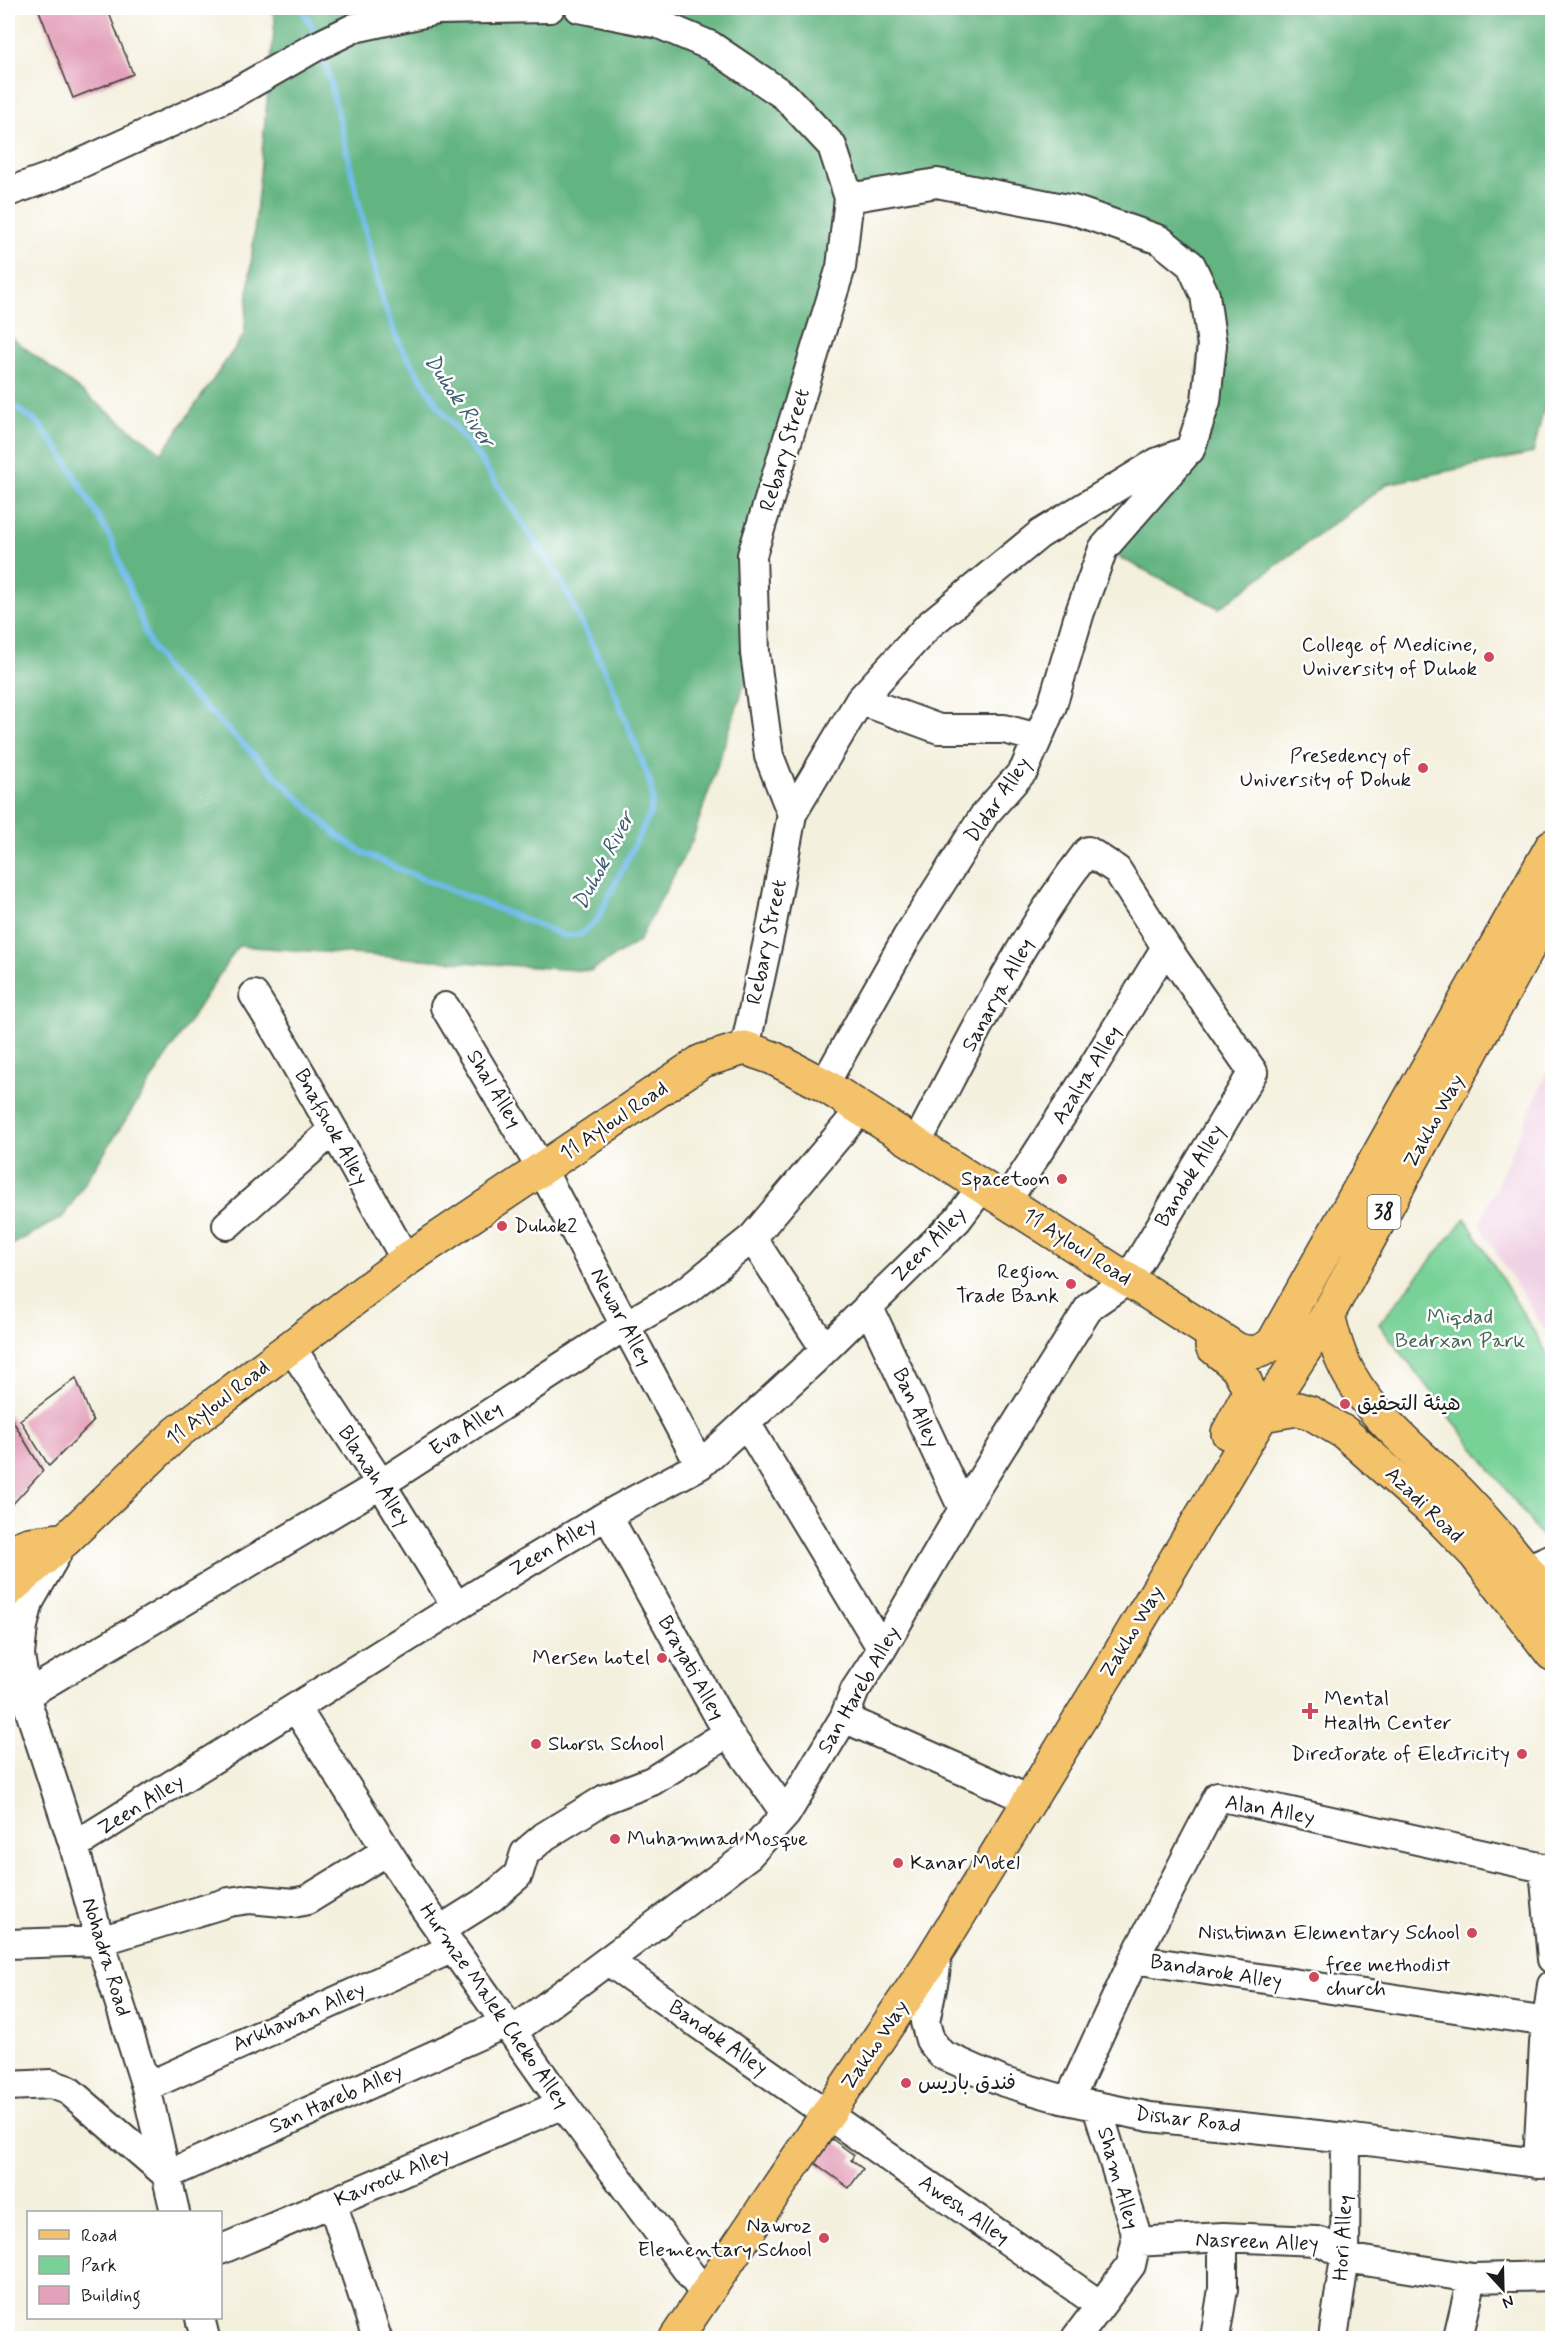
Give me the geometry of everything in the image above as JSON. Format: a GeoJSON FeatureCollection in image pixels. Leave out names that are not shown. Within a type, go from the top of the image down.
{"type":"FeatureCollection","features":[{"type":"Feature","properties":{"kind":"main road","name":"Zakho Way"},"geometry":{"type":"LineString","coordinates":[[1273,1343],[1552,846]]}},
{"type":"Feature","properties":{"kind":"main road","name":"Zakho Way"},"geometry":{"type":"LineString","coordinates":[[676,2338],[938,1950],[1262,1415],[1328,1314],[1552,904]]}},
{"type":"Feature","properties":{"kind":"main road","name":"11 Ayloul Road"},"geometry":{"type":"LineString","coordinates":[[8,1590],[66,1539],[178,1432],[406,1260],[702,1061],[745,1048],[773,1058],[824,1085],[1243,1352],[1260,1352],[1273,1343]]}},
{"type":"Feature","properties":{"kind":"main road"},"geometry":{"type":"LineString","coordinates":[[1181,1314],[1212,1347],[1235,1363],[1243,1375],[1249,1393],[1210,1466],[1202,1492],[1203,1513]]}},
{"type":"Feature","properties":{"kind":"main road","name":"Azadi Road"},"geometry":{"type":"LineString","coordinates":[[1328,1314],[1344,1364],[1366,1398],[1461,1495],[1540,1564],[1552,1603]]}},
{"type":"Feature","properties":{"kind":"main road"},"geometry":{"type":"LineString","coordinates":[[1345,1432],[1343,1423],[1345,1414],[1357,1401],[1366,1398]]}},
{"type":"Feature","properties":{"kind":"main road","name":"Azadi Road"},"geometry":{"type":"LineString","coordinates":[[1262,1415],[1298,1409],[1311,1413],[1345,1432],[1438,1516],[1475,1554],[1552,1654]]}},
{"type":"Feature","properties":{"kind":"main road"},"geometry":{"type":"LineString","coordinates":[[8,1552],[29,1544],[66,1539]]}},
{"type":"Feature","properties":{"kind":"street"},"geometry":{"type":"LineString","coordinates":[[8,192],[53,176],[233,94],[315,47],[354,28],[437,10],[550,8]]}},
{"type":"Feature","properties":{"kind":"street","name":"Rebary Street"},"geometry":{"type":"LineString","coordinates":[[579,8],[659,24],[701,41],[785,96],[832,146],[849,198],[841,267],[752,555],[755,653],[768,756],[792,814],[772,923],[745,1048]]}},
{"type":"Feature","properties":{"kind":"street"},"geometry":{"type":"LineString","coordinates":[[792,814],[860,700],[929,625],[1040,534],[1158,462],[1190,450],[1206,401],[1212,345],[1205,295],[1191,264],[1160,240],[1073,210],[937,183],[849,198]]}},
{"type":"Feature","properties":{"kind":"street","name":"Dldar Alley"},"geometry":{"type":"LineString","coordinates":[[824,1085],[906,937],[985,814],[1024,770],[1052,706],[1080,612],[1103,549],[1190,450]]}},
{"type":"Feature","properties":{"kind":"street"},"geometry":{"type":"LineString","coordinates":[[860,700],[939,729],[1004,729],[1038,738]]}},
{"type":"Feature","properties":{"kind":"street","name":"Sanarya Alley"},"geometry":{"type":"LineString","coordinates":[[916,1144],[1019,953],[1088,851],[1117,870],[1166,947]]}},
{"type":"Feature","properties":{"kind":"street","name":"Bandok Alley"},"geometry":{"type":"LineString","coordinates":[[1128,1280],[1253,1072],[1166,947]]}},
{"type":"Feature","properties":{"kind":"street","name":"Azalya Alley"},"geometry":{"type":"LineString","coordinates":[[994,1194],[1089,1072],[1166,947]]}},
{"type":"Feature","properties":{"kind":"street","name":"Bnafshok Alley"},"geometry":{"type":"LineString","coordinates":[[254,995],[291,1054],[406,1260]]}},
{"type":"Feature","properties":{"kind":"street","name":"Shal Alley"},"geometry":{"type":"LineString","coordinates":[[445,1007],[542,1170]]}},
{"type":"Feature","properties":{"kind":"street","name":"Eva Alley"},"geometry":{"type":"LineString","coordinates":[[21,1700],[381,1484],[626,1325],[689,1288],[752,1238],[861,1109]]}},
{"type":"Feature","properties":{"kind":"street"},"geometry":{"type":"LineString","coordinates":[[227,1225],[332,1131]]}},
{"type":"Feature","properties":{"kind":"street","name":"Newar Alley"},"geometry":{"type":"LineString","coordinates":[[542,1170],[700,1465]]}},
{"type":"Feature","properties":{"kind":"street","name":"Zeen Alley"},"geometry":{"type":"LineString","coordinates":[[74,1846],[456,1606],[607,1515],[700,1465],[825,1349],[957,1220],[994,1194]]}},
{"type":"Feature","properties":{"kind":"street"},"geometry":{"type":"LineString","coordinates":[[752,1238],[825,1349]]}},
{"type":"Feature","properties":{"kind":"street","name":"San Hareb Alley"},"geometry":{"type":"LineString","coordinates":[[167,2175],[509,2027],[608,1961],[749,1855],[786,1814],[844,1718],[855,1690],[882,1649],[963,1509],[1090,1306],[1128,1280]]}},
{"type":"Feature","properties":{"kind":"street","name":"Ban Alley"},"geometry":{"type":"LineString","coordinates":[[868,1306],[963,1509]]}},
{"type":"Feature","properties":{"kind":"street","name":"Blanah Alley"},"geometry":{"type":"LineString","coordinates":[[291,1347],[381,1484],[456,1606]]}},
{"type":"Feature","properties":{"kind":"street"},"geometry":{"type":"LineString","coordinates":[[746,1423],[882,1649]]}},
{"type":"Feature","properties":{"kind":"street","name":"Brayati Alley"},"geometry":{"type":"LineString","coordinates":[[607,1515],[728,1733],[786,1814]]}},
{"type":"Feature","properties":{"kind":"street","name":"Nohadra Road"},"geometry":{"type":"LineString","coordinates":[[66,1539],[28,1602],[20,1655],[21,1700],[74,1846],[100,1941],[146,2087],[175,2211]]}},
{"type":"Feature","properties":{"kind":"street","name":"Hurmze Malek Cheko Alley"},"geometry":{"type":"LineString","coordinates":[[296,1708],[446,1939],[563,2104],[705,2294]]}},
{"type":"Feature","properties":{"kind":"street"},"geometry":{"type":"LineString","coordinates":[[844,1718],[1030,1800]]}},
{"type":"Feature","properties":{"kind":"street","name":"Arkhawan Alley"},"geometry":{"type":"LineString","coordinates":[[146,2087],[446,1939],[518,1875],[525,1853],[545,1836],[605,1799],[652,1781],[728,1733]]}},
{"type":"Feature","properties":{"kind":"street","name":"Alan Alley"},"geometry":{"type":"LineString","coordinates":[[1069,2100],[1134,1959],[1218,1796],[1544,1868],[1552,1959]]}},
{"type":"Feature","properties":{"kind":"street"},"geometry":{"type":"LineString","coordinates":[[8,1944],[100,1941],[229,1902],[250,1899],[293,1903],[307,1900],[387,1851]]}},
{"type":"Feature","properties":{"kind":"street","name":"Dishar Road"},"geometry":{"type":"LineString","coordinates":[[938,1950],[926,2022],[927,2031],[935,2047],[949,2058],[1004,2082],[1097,2107],[1170,2119],[1346,2138],[1545,2164]]}},
{"type":"Feature","properties":{"kind":"street","name":"Bandarok Alley"},"geometry":{"type":"LineString","coordinates":[[1134,1959],[1547,2022]]}},
{"type":"Feature","properties":{"kind":"street","name":"Bandok Alley"},"geometry":{"type":"LineString","coordinates":[[608,1961],[827,2116]]}},
{"type":"Feature","properties":{"kind":"street"},"geometry":{"type":"LineString","coordinates":[[1545,2164],[1544,2043],[1552,1985]]}},
{"type":"Feature","properties":{"kind":"street"},"geometry":{"type":"LineString","coordinates":[[8,2086],[51,2084],[68,2090],[167,2175]]}},
{"type":"Feature","properties":{"kind":"street","name":"Kavrock Alley"},"geometry":{"type":"LineString","coordinates":[[222,2249],[563,2104]]}},
{"type":"Feature","properties":{"kind":"street","name":"Sham Alley"},"geometry":{"type":"LineString","coordinates":[[1076,2338],[1131,2265],[1136,2242],[1135,2230],[1097,2107]]}},
{"type":"Feature","properties":{"kind":"street","name":"Awesh Alley"},"geometry":{"type":"LineString","coordinates":[[827,2116],[1100,2305]]}},
{"type":"Feature","properties":{"kind":"street","name":"Hori Alley"},"geometry":{"type":"LineString","coordinates":[[1333,2338],[1345,2257],[1346,2138]]}},
{"type":"Feature","properties":{"kind":"street"},"geometry":{"type":"LineString","coordinates":[[332,2202],[377,2338]]}},
{"type":"Feature","properties":{"kind":"street"},"geometry":{"type":"LineString","coordinates":[[1215,2338],[1223,2289],[1223,2237]]}},
{"type":"Feature","properties":{"kind":"street","name":"Nasreen Alley"},"geometry":{"type":"LineString","coordinates":[[1136,2242],[1223,2237],[1317,2241],[1329,2245],[1345,2257],[1472,2278],[1552,2276]]}},
{"type":"Feature","properties":{"kind":"street"},"geometry":{"type":"LineString","coordinates":[[1458,2338],[1472,2278]]}},
{"type":"Feature","properties":{"kind":"street"},"geometry":{"type":"LineString","coordinates":[[200,2319],[206,2338]]}},
{"type":"Feature","properties":{"kind":"shaded area"},"geometry":{"type":"Polygon","coordinates":[[[1552,1061],[1552,1341],[1479,1225],[1552,1061]]]}},
{"type":"Feature","properties":{"kind":"green space"},"geometry":{"type":"Polygon","coordinates":[[[271,8],[1552,8],[1552,376],[1533,453],[1387,484],[1219,608],[1103,549],[1190,450],[1205,295],[1160,240],[937,183],[849,198],[752,555],[755,653],[692,841],[638,942],[591,971],[238,946],[63,1217],[8,1247],[8,335],[162,453],[244,335],[275,20],[271,8]]]}},
{"type":"Feature","properties":{"kind":"green space","name":"Miqdad Bedrxan Park"},"geometry":{"type":"Polygon","coordinates":[[[1465,1218],[1552,1361],[1552,1539],[1546,1542],[1379,1324],[1465,1218]]]}},
{"type":"Feature","properties":{"kind":"building"},"geometry":{"type":"Polygon","coordinates":[[[38,8],[107,8],[133,74],[73,98],[38,8]]]}},
{"type":"Feature","properties":{"kind":"building"},"geometry":{"type":"Polygon","coordinates":[[[76,1378],[93,1422],[49,1466],[20,1420],[76,1378]]]}},
{"type":"Feature","properties":{"kind":"building"},"geometry":{"type":"Polygon","coordinates":[[[8,1413],[43,1471],[8,1509],[8,1413]]]}},
{"type":"Feature","properties":{"kind":"building"},"geometry":{"type":"Polygon","coordinates":[[[832,2139],[854,2155],[851,2160],[863,2169],[849,2188],[815,2163],[832,2139]]]}},
{"type":"Feature","properties":{"kind":"waterway","name":"Duhok River"},"geometry":{"type":"LineString","coordinates":[[301,8],[316,33]]}},
{"type":"Feature","properties":{"kind":"waterway","name":"Duhok River"},"geometry":{"type":"LineString","coordinates":[[8,402],[38,423],[63,455],[112,541],[150,644],[166,670],[338,836],[364,853],[399,869],[565,936],[581,934],[597,920],[650,814],[653,798],[649,779],[610,681],[562,583],[482,462],[438,405],[400,345],[382,300],[325,60]]}},
{"type":"Feature","properties":{"kind":"place","name":"College of Medicine, University of Duhok"},"geometry":{"type":"Point","coordinates":[1489,657]}},
{"type":"Feature","properties":{"kind":"place","name":"Presedency of University of Dohuk"},"geometry":{"type":"Point","coordinates":[1423,768]}},
{"type":"Feature","properties":{"kind":"place","name":"Spacetoon"},"geometry":{"type":"Point","coordinates":[1062,1179]}},
{"type":"Feature","properties":{"kind":"place","name":"Duhok2"},"geometry":{"type":"Point","coordinates":[502,1226]}},
{"type":"Feature","properties":{"kind":"place","name":"Region Trade Bank"},"geometry":{"type":"Point","coordinates":[1071,1284]}},
{"type":"Feature","properties":{"kind":"place","name":"هيئة التحقيق"},"geometry":{"type":"Point","coordinates":[1345,1404]}},
{"type":"Feature","properties":{"kind":"place","name":"Mersen hotel"},"geometry":{"type":"Point","coordinates":[662,1658]}},
{"type":"Feature","properties":{"kind":"place","name":"Mental Health Center"},"geometry":{"type":"Point","coordinates":[1310,1711]}},
{"type":"Feature","properties":{"kind":"place","name":"Shorsh School"},"geometry":{"type":"Point","coordinates":[536,1744]}},
{"type":"Feature","properties":{"kind":"place","name":"Directorate of Electricity"},"geometry":{"type":"Point","coordinates":[1522,1754]}},
{"type":"Feature","properties":{"kind":"place","name":"Muhammad Mosque"},"geometry":{"type":"Point","coordinates":[615,1839]}},
{"type":"Feature","properties":{"kind":"place","name":"Kanar Motel"},"geometry":{"type":"Point","coordinates":[898,1863]}},
{"type":"Feature","properties":{"kind":"place","name":"Nishtiman Elementary School"},"geometry":{"type":"Point","coordinates":[1472,1933]}},
{"type":"Feature","properties":{"kind":"place","name":"free methodist church"},"geometry":{"type":"Point","coordinates":[1314,1977]}},
{"type":"Feature","properties":{"kind":"place","name":"فندق باريس"},"geometry":{"type":"Point","coordinates":[906,2083]}},
{"type":"Feature","properties":{"kind":"place","name":"Nawroz Elementary School"},"geometry":{"type":"Point","coordinates":[824,2238]}}]}
